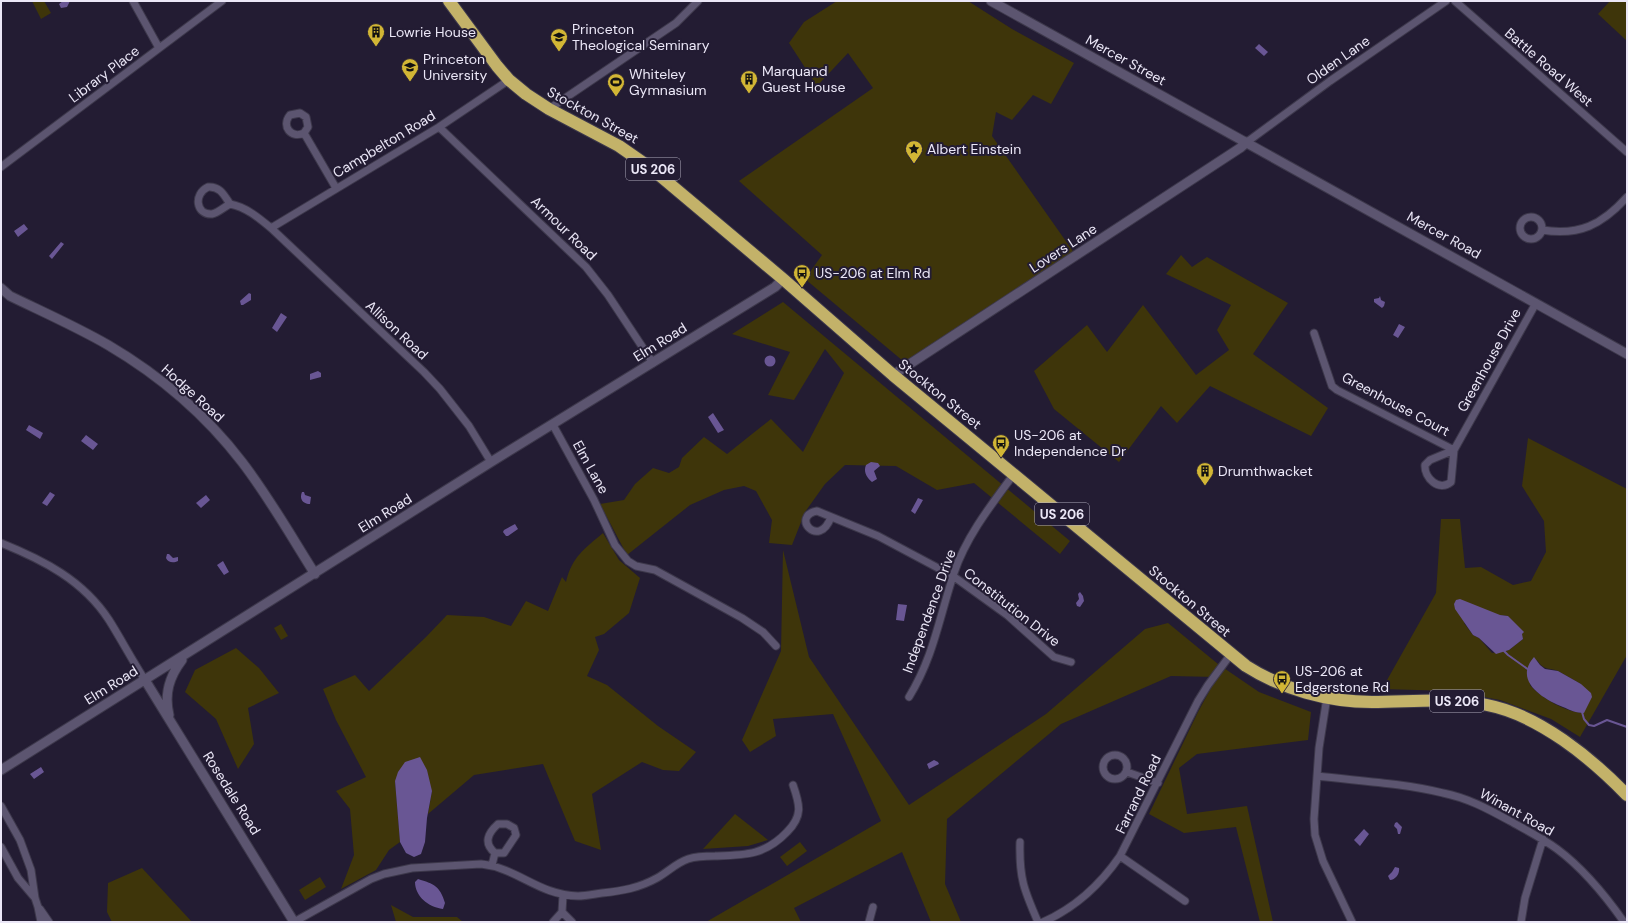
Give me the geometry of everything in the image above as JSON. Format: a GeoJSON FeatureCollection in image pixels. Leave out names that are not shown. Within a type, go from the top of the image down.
{"type":"FeatureCollection","features":[{"type":"Feature","properties":{"kind":"highway","name":"Stockton Street"},"geometry":{"type":"LineString","coordinates":[[449,1],[509,80],[526,94],[619,146],[652,169],[783,279],[893,375],[1246,666],[1274,682],[1290,688],[1327,697],[1370,702],[1459,701],[1488,705],[1503,709],[1548,731],[1572,746],[1627,795]]}},
{"type":"Feature","properties":{"kind":"street"},"geometry":{"type":"LineString","coordinates":[[133,1],[159,48]]}},
{"type":"Feature","properties":{"kind":"street","name":"Library Place"},"geometry":{"type":"LineString","coordinates":[[1,168],[222,1]]}},
{"type":"Feature","properties":{"kind":"street"},"geometry":{"type":"LineString","coordinates":[[549,108],[676,23],[689,12],[698,1]]}},
{"type":"Feature","properties":{"kind":"street","name":"Mercer Street"},"geometry":{"type":"LineString","coordinates":[[991,1],[1247,142]]}},
{"type":"Feature","properties":{"kind":"street","name":"Olden Lane"},"geometry":{"type":"LineString","coordinates":[[1247,142],[1330,81],[1446,1]]}},
{"type":"Feature","properties":{"kind":"street","name":"Battle Road West"},"geometry":{"type":"LineString","coordinates":[[1455,1],[1627,152]]}},
{"type":"Feature","properties":{"kind":"street","name":"Campbelton Road"},"geometry":{"type":"LineString","coordinates":[[272,228],[439,126],[509,80]]}},
{"type":"Feature","properties":{"kind":"street","name":"Armour Road"},"geometry":{"type":"LineString","coordinates":[[439,126],[586,267],[608,295],[653,363]]}},
{"type":"Feature","properties":{"kind":"street"},"geometry":{"type":"LineString","coordinates":[[304,133],[336,188]]}},
{"type":"Feature","properties":{"kind":"street","name":"Mercer Road"},"geometry":{"type":"LineString","coordinates":[[1247,142],[1627,354]]}},
{"type":"Feature","properties":{"kind":"street","name":"Lovers Lane"},"geometry":{"type":"LineString","coordinates":[[893,375],[1247,142]]}},
{"type":"Feature","properties":{"kind":"street"},"geometry":{"type":"LineString","coordinates":[[212,187],[216,188],[230,204],[216,213],[208,213],[200,207],[198,196],[204,189],[212,187]]}},
{"type":"Feature","properties":{"kind":"street"},"geometry":{"type":"LineString","coordinates":[[1542,230],[1568,232],[1590,227],[1614,212],[1627,198]]}},
{"type":"Feature","properties":{"kind":"street","name":"Allison Road"},"geometry":{"type":"LineString","coordinates":[[230,204],[251,213],[272,228],[440,389],[468,426],[491,462]]}},
{"type":"Feature","properties":{"kind":"street","name":"Elm Road"},"geometry":{"type":"LineString","coordinates":[[1,770],[491,462],[775,287],[783,279]]}},
{"type":"Feature","properties":{"kind":"street","name":"Hodge Road"},"geometry":{"type":"LineString","coordinates":[[1,288],[10,296],[108,345],[150,373],[189,405],[225,441],[253,477],[315,574]]}},
{"type":"Feature","properties":{"kind":"street"},"geometry":{"type":"LineString","coordinates":[[1,292],[10,296]]}},
{"type":"Feature","properties":{"kind":"street","name":"Greenhouse Drive"},"geometry":{"type":"LineString","coordinates":[[1454,450],[1430,460],[1425,465],[1427,475],[1438,485],[1445,486],[1451,482],[1454,450],[1536,303]]}},
{"type":"Feature","properties":{"kind":"street","name":"Greenhouse Court"},"geometry":{"type":"LineString","coordinates":[[1314,333],[1332,386],[1337,390],[1454,450]]}},
{"type":"Feature","properties":{"kind":"street","name":"Elm Lane"},"geometry":{"type":"LineString","coordinates":[[553,425],[605,522],[615,545],[628,561],[636,566],[655,570],[742,618],[763,632],[776,646]]}},
{"type":"Feature","properties":{"kind":"street","name":"Independence Drive"},"geometry":{"type":"LineString","coordinates":[[909,697],[918,682],[935,641],[953,576],[970,539],[984,516],[1014,474]]}},
{"type":"Feature","properties":{"kind":"street","name":"Constitution Drive"},"geometry":{"type":"LineString","coordinates":[[831,517],[902,548],[953,576],[1006,615],[1054,657],[1071,662]]}},
{"type":"Feature","properties":{"kind":"street"},"geometry":{"type":"LineString","coordinates":[[1,543],[34,556],[50,565],[80,587],[108,618],[145,680]]}},
{"type":"Feature","properties":{"kind":"street","name":"Farrand Road"},"geometry":{"type":"LineString","coordinates":[[1043,922],[1073,905],[1088,893],[1110,871],[1120,856],[1158,783],[1198,701],[1231,654]]}},
{"type":"Feature","properties":{"kind":"street"},"geometry":{"type":"LineString","coordinates":[[172,724],[167,704],[168,686],[173,673],[185,655]]}},
{"type":"Feature","properties":{"kind":"street","name":"Rosedale Road"},"geometry":{"type":"LineString","coordinates":[[145,680],[294,922]]}},
{"type":"Feature","properties":{"kind":"street"},"geometry":{"type":"LineString","coordinates":[[1327,697],[1319,748],[1314,820],[1318,847],[1323,861],[1352,922]]}},
{"type":"Feature","properties":{"kind":"street"},"geometry":{"type":"LineString","coordinates":[[1127,772],[1158,783]]}},
{"type":"Feature","properties":{"kind":"street","name":"Winant Road"},"geometry":{"type":"LineString","coordinates":[[1317,776],[1423,788],[1482,805],[1543,839],[1558,850],[1588,877],[1609,900],[1624,922]]}},
{"type":"Feature","properties":{"kind":"street"},"geometry":{"type":"LineString","coordinates":[[294,922],[371,879],[384,874],[412,868],[481,864],[492,865],[511,872],[539,887],[563,895],[581,896],[631,890],[659,877],[675,865],[697,856],[744,856],[761,851],[777,842],[791,828],[799,815],[799,803],[793,785]]}},
{"type":"Feature","properties":{"kind":"street"},"geometry":{"type":"LineString","coordinates":[[1,806],[20,840],[31,870],[35,898],[42,922]]}},
{"type":"Feature","properties":{"kind":"street"},"geometry":{"type":"LineString","coordinates":[[498,824],[507,824],[514,828],[516,835],[504,853],[495,853],[490,849],[488,840],[492,830],[498,824]]}},
{"type":"Feature","properties":{"kind":"street"},"geometry":{"type":"LineString","coordinates":[[1521,922],[1525,898],[1543,839]]}},
{"type":"Feature","properties":{"kind":"street"},"geometry":{"type":"LineString","coordinates":[[1020,842],[1021,881],[1038,922]]}},
{"type":"Feature","properties":{"kind":"street"},"geometry":{"type":"LineString","coordinates":[[1,847],[18,878],[35,898]]}},
{"type":"Feature","properties":{"kind":"street"},"geometry":{"type":"LineString","coordinates":[[492,865],[495,853]]}},
{"type":"Feature","properties":{"kind":"street"},"geometry":{"type":"LineString","coordinates":[[1120,856],[1185,901]]}},
{"type":"Feature","properties":{"kind":"street"},"geometry":{"type":"LineString","coordinates":[[553,922],[562,912],[563,895]]}},
{"type":"Feature","properties":{"kind":"street"},"geometry":{"type":"LineString","coordinates":[[869,922],[873,906]]}},
{"type":"Feature","properties":{"kind":"street"},"geometry":{"type":"LineString","coordinates":[[38,907],[49,922]]}},
{"type":"Feature","properties":{"kind":"street"},"geometry":{"type":"LineString","coordinates":[[562,912],[572,922]]}},
{"type":"Feature","properties":{"kind":"shaded area"},"geometry":{"type":"Polygon","coordinates":[[[32,1],[44,1],[51,13],[41,19],[32,1]]]}},
{"type":"Feature","properties":{"kind":"shaded area"},"geometry":{"type":"Polygon","coordinates":[[[63,1],[70,1],[67,7],[61,8],[59,4],[63,1]]]}},
{"type":"Feature","properties":{"kind":"shaded area"},"geometry":{"type":"Polygon","coordinates":[[[837,1],[968,1],[1012,29],[1074,63],[1051,104],[1033,95],[1012,120],[996,112],[992,136],[1077,257],[909,366],[805,279],[822,255],[739,181],[873,88],[848,53],[817,86],[789,43],[804,22],[837,1]]]}},
{"type":"Feature","properties":{"kind":"shaded area"},"geometry":{"type":"Polygon","coordinates":[[[1610,1],[1627,1],[1627,41],[1598,14],[1610,1]]]}},
{"type":"Feature","properties":{"kind":"shaded area"},"geometry":{"type":"Polygon","coordinates":[[[1259,44],[1268,52],[1264,56],[1255,48],[1259,44]]]}},
{"type":"Feature","properties":{"kind":"shaded area"},"geometry":{"type":"Polygon","coordinates":[[[24,224],[28,229],[18,237],[14,231],[24,224]]]}},
{"type":"Feature","properties":{"kind":"shaded area"},"geometry":{"type":"Polygon","coordinates":[[[61,242],[64,244],[52,259],[49,256],[61,242]]]}},
{"type":"Feature","properties":{"kind":"shaded area"},"geometry":{"type":"Polygon","coordinates":[[[1181,255],[1192,267],[1207,257],[1288,303],[1253,354],[1328,408],[1311,436],[1210,386],[1177,423],[1161,406],[1119,462],[1054,409],[1034,371],[1087,325],[1107,352],[1143,305],[1196,375],[1229,350],[1217,330],[1231,305],[1166,274],[1181,255]]]}},
{"type":"Feature","properties":{"kind":"shaded area"},"geometry":{"type":"Polygon","coordinates":[[[249,293],[251,294],[251,300],[241,305],[240,301],[249,293]]]}},
{"type":"Feature","properties":{"kind":"shaded area"},"geometry":{"type":"Polygon","coordinates":[[[1380,296],[1381,300],[1385,302],[1382,308],[1374,302],[1374,299],[1379,298],[1380,296]]]}},
{"type":"Feature","properties":{"kind":"shaded area"},"geometry":{"type":"Polygon","coordinates":[[[783,302],[1070,541],[1060,554],[974,483],[937,490],[896,466],[845,465],[825,484],[805,512],[792,545],[769,543],[772,520],[756,491],[744,486],[724,490],[690,505],[627,555],[600,504],[624,500],[635,484],[653,468],[669,473],[679,467],[682,458],[704,437],[727,454],[771,419],[803,452],[844,373],[825,349],[794,400],[768,395],[790,352],[732,334],[783,302]]]}},
{"type":"Feature","properties":{"kind":"shaded area"},"geometry":{"type":"Polygon","coordinates":[[[281,313],[287,317],[277,332],[272,328],[281,313]]]}},
{"type":"Feature","properties":{"kind":"shaded area"},"geometry":{"type":"Polygon","coordinates":[[[1399,324],[1405,327],[1398,338],[1393,335],[1399,324]]]}},
{"type":"Feature","properties":{"kind":"shaded area"},"geometry":{"type":"Polygon","coordinates":[[[770,355],[774,357],[776,361],[774,365],[770,367],[766,365],[764,361],[766,357],[770,355]]]}},
{"type":"Feature","properties":{"kind":"shaded area"},"geometry":{"type":"Polygon","coordinates":[[[318,371],[321,373],[321,377],[310,380],[310,374],[318,371]]]}},
{"type":"Feature","properties":{"kind":"shaded area"},"geometry":{"type":"Polygon","coordinates":[[[713,413],[724,430],[718,433],[708,417],[713,413]]]}},
{"type":"Feature","properties":{"kind":"shaded area"},"geometry":{"type":"Polygon","coordinates":[[[29,425],[43,433],[40,439],[26,430],[29,425]]]}},
{"type":"Feature","properties":{"kind":"shaded area"},"geometry":{"type":"Polygon","coordinates":[[[86,435],[98,444],[93,450],[81,441],[86,435]]]}},
{"type":"Feature","properties":{"kind":"shaded area"},"geometry":{"type":"Polygon","coordinates":[[[1528,438],[1627,489],[1627,655],[1580,737],[1551,719],[1500,700],[1451,691],[1382,689],[1436,593],[1441,519],[1460,519],[1465,568],[1481,567],[1513,585],[1531,581],[1546,552],[1544,521],[1522,486],[1528,438]],[[1500,615],[1464,623],[1473,635],[1479,638],[1492,653],[1509,650],[1523,639],[1508,616],[1500,615]],[[1537,660],[1530,685],[1547,700],[1562,708],[1584,713],[1581,684],[1558,671],[1542,666],[1537,660]]]}},
{"type":"Feature","properties":{"kind":"shaded area"},"geometry":{"type":"Polygon","coordinates":[[[871,462],[878,463],[880,466],[874,471],[877,479],[872,482],[867,477],[865,472],[866,465],[871,462]]]}},
{"type":"Feature","properties":{"kind":"shaded area"},"geometry":{"type":"Polygon","coordinates":[[[50,492],[55,495],[47,506],[42,503],[50,492]]]}},
{"type":"Feature","properties":{"kind":"shaded area"},"geometry":{"type":"Polygon","coordinates":[[[302,492],[311,497],[310,504],[302,501],[302,492]]]}},
{"type":"Feature","properties":{"kind":"shaded area"},"geometry":{"type":"Polygon","coordinates":[[[206,495],[210,500],[201,508],[196,503],[206,495]]]}},
{"type":"Feature","properties":{"kind":"shaded area"},"geometry":{"type":"Polygon","coordinates":[[[918,498],[923,500],[915,514],[911,511],[918,498]]]}},
{"type":"Feature","properties":{"kind":"shaded area"},"geometry":{"type":"Polygon","coordinates":[[[515,524],[518,529],[506,536],[503,532],[504,530],[515,524]]]}},
{"type":"Feature","properties":{"kind":"shaded area"},"geometry":{"type":"Polygon","coordinates":[[[603,533],[619,560],[640,578],[629,613],[604,634],[595,637],[599,650],[587,676],[607,685],[658,726],[696,752],[679,771],[663,770],[642,762],[592,794],[601,850],[575,841],[543,764],[474,775],[428,814],[432,791],[395,781],[400,842],[389,850],[376,870],[341,889],[354,855],[350,809],[336,791],[366,777],[336,720],[323,689],[355,675],[369,691],[447,615],[484,617],[511,626],[526,601],[548,611],[562,577],[566,582],[575,560],[603,533]]]}},
{"type":"Feature","properties":{"kind":"shaded area"},"geometry":{"type":"Polygon","coordinates":[[[783,550],[809,657],[909,805],[1046,714],[1145,629],[1168,623],[1218,664],[1259,692],[1311,712],[1308,740],[1197,754],[1179,768],[1187,814],[1247,806],[1273,922],[1260,922],[1236,827],[1184,833],[1149,814],[1198,712],[1217,677],[1171,676],[1061,724],[947,819],[945,884],[961,922],[931,922],[902,852],[794,908],[801,922],[706,922],[881,821],[833,714],[773,719],[776,736],[750,752],[742,740],[781,651],[783,550]]]}},
{"type":"Feature","properties":{"kind":"shaded area"},"geometry":{"type":"Polygon","coordinates":[[[167,554],[173,558],[178,557],[178,561],[168,561],[166,558],[167,554]]]}},
{"type":"Feature","properties":{"kind":"shaded area"},"geometry":{"type":"Polygon","coordinates":[[[223,561],[229,572],[224,575],[217,565],[223,561]]]}},
{"type":"Feature","properties":{"kind":"shaded area"},"geometry":{"type":"Polygon","coordinates":[[[1080,592],[1084,601],[1080,607],[1077,606],[1076,603],[1079,599],[1078,594],[1080,592]]]}},
{"type":"Feature","properties":{"kind":"shaded area"},"geometry":{"type":"Polygon","coordinates":[[[1460,599],[1500,615],[1508,616],[1524,632],[1522,634],[1523,639],[1509,650],[1496,654],[1479,638],[1473,635],[1455,609],[1454,604],[1456,600],[1460,599]]]}},
{"type":"Feature","properties":{"kind":"shaded area"},"geometry":{"type":"Polygon","coordinates":[[[898,604],[907,605],[904,621],[896,620],[898,604]]]}},
{"type":"Feature","properties":{"kind":"shaded area"},"geometry":{"type":"Polygon","coordinates":[[[281,624],[288,636],[281,640],[274,628],[281,624]]]}},
{"type":"Feature","properties":{"kind":"shaded area"},"geometry":{"type":"Polygon","coordinates":[[[236,648],[259,668],[279,693],[248,708],[254,744],[238,769],[216,719],[185,692],[195,670],[236,648]]]}},
{"type":"Feature","properties":{"kind":"shaded area"},"geometry":{"type":"Polygon","coordinates":[[[1534,657],[1545,669],[1558,671],[1581,684],[1591,693],[1592,697],[1584,713],[1573,711],[1555,704],[1539,694],[1533,688],[1527,674],[1528,666],[1534,657]]]}},
{"type":"Feature","properties":{"kind":"shaded area"},"geometry":{"type":"Polygon","coordinates":[[[420,757],[427,770],[432,791],[427,818],[425,842],[421,854],[414,857],[406,853],[400,842],[395,781],[398,772],[405,762],[420,757]]]}},
{"type":"Feature","properties":{"kind":"shaded area"},"geometry":{"type":"Polygon","coordinates":[[[934,760],[939,764],[929,769],[927,764],[934,760]]]}},
{"type":"Feature","properties":{"kind":"shaded area"},"geometry":{"type":"Polygon","coordinates":[[[41,767],[44,772],[34,779],[30,774],[41,767]]]}},
{"type":"Feature","properties":{"kind":"shaded area"},"geometry":{"type":"Polygon","coordinates":[[[735,814],[768,840],[748,846],[703,849],[735,814]]]}},
{"type":"Feature","properties":{"kind":"shaded area"},"geometry":{"type":"Polygon","coordinates":[[[1397,822],[1402,827],[1400,834],[1398,834],[1397,829],[1394,826],[1397,822]]]}},
{"type":"Feature","properties":{"kind":"shaded area"},"geometry":{"type":"Polygon","coordinates":[[[1364,829],[1369,834],[1360,846],[1354,840],[1364,829]]]}},
{"type":"Feature","properties":{"kind":"shaded area"},"geometry":{"type":"Polygon","coordinates":[[[800,842],[807,851],[787,866],[780,857],[800,842]]]}},
{"type":"Feature","properties":{"kind":"shaded area"},"geometry":{"type":"Polygon","coordinates":[[[1395,867],[1399,868],[1398,874],[1396,878],[1390,880],[1388,876],[1395,867]]]}},
{"type":"Feature","properties":{"kind":"shaded area"},"geometry":{"type":"Polygon","coordinates":[[[142,868],[192,922],[112,922],[107,912],[108,883],[142,868]]]}},
{"type":"Feature","properties":{"kind":"shaded area"},"geometry":{"type":"Polygon","coordinates":[[[320,877],[326,887],[305,900],[299,890],[320,877]]]}},
{"type":"Feature","properties":{"kind":"shaded area"},"geometry":{"type":"Polygon","coordinates":[[[418,879],[436,886],[445,903],[443,909],[432,906],[423,900],[417,892],[415,882],[418,879]]]}},
{"type":"Feature","properties":{"kind":"shaded area"},"geometry":{"type":"Polygon","coordinates":[[[391,905],[413,917],[457,917],[463,922],[396,922],[391,905]]]}},
{"type":"Feature","properties":{"kind":"waterway"},"geometry":{"type":"LineString","coordinates":[[1504,651],[1529,670]]}},
{"type":"Feature","properties":{"kind":"waterway"},"geometry":{"type":"LineString","coordinates":[[1582,712],[1584,719],[1589,725],[1594,726],[1607,720],[1627,727]]}},
{"type":"Feature","properties":{"kind":"place","name":"Lowrie House"},"geometry":{"type":"Point","coordinates":[376,47]}},
{"type":"Feature","properties":{"kind":"place","name":"Princeton Theological Seminary"},"geometry":{"type":"Point","coordinates":[559,52]}},
{"type":"Feature","properties":{"kind":"place","name":"Princeton University"},"geometry":{"type":"Point","coordinates":[410,82]}},
{"type":"Feature","properties":{"kind":"place","name":"Marquand Guest House"},"geometry":{"type":"Point","coordinates":[749,94]}},
{"type":"Feature","properties":{"kind":"place","name":"Whiteley Gymnasium"},"geometry":{"type":"Point","coordinates":[616,97]}},
{"type":"Feature","properties":{"kind":"place","name":"Albert Einstein"},"geometry":{"type":"Point","coordinates":[914,164]}},
{"type":"Feature","properties":{"kind":"place","name":"US-206 at Elm Rd"},"geometry":{"type":"Point","coordinates":[802,288]}},
{"type":"Feature","properties":{"kind":"place","name":"US-206 at Independence Dr"},"geometry":{"type":"Point","coordinates":[1001,458]}},
{"type":"Feature","properties":{"kind":"place","name":"Drumthwacket"},"geometry":{"type":"Point","coordinates":[1205,486]}},
{"type":"Feature","properties":{"kind":"place","name":"US-206 at Edgerstone Rd"},"geometry":{"type":"Point","coordinates":[1282,694]}}]}
